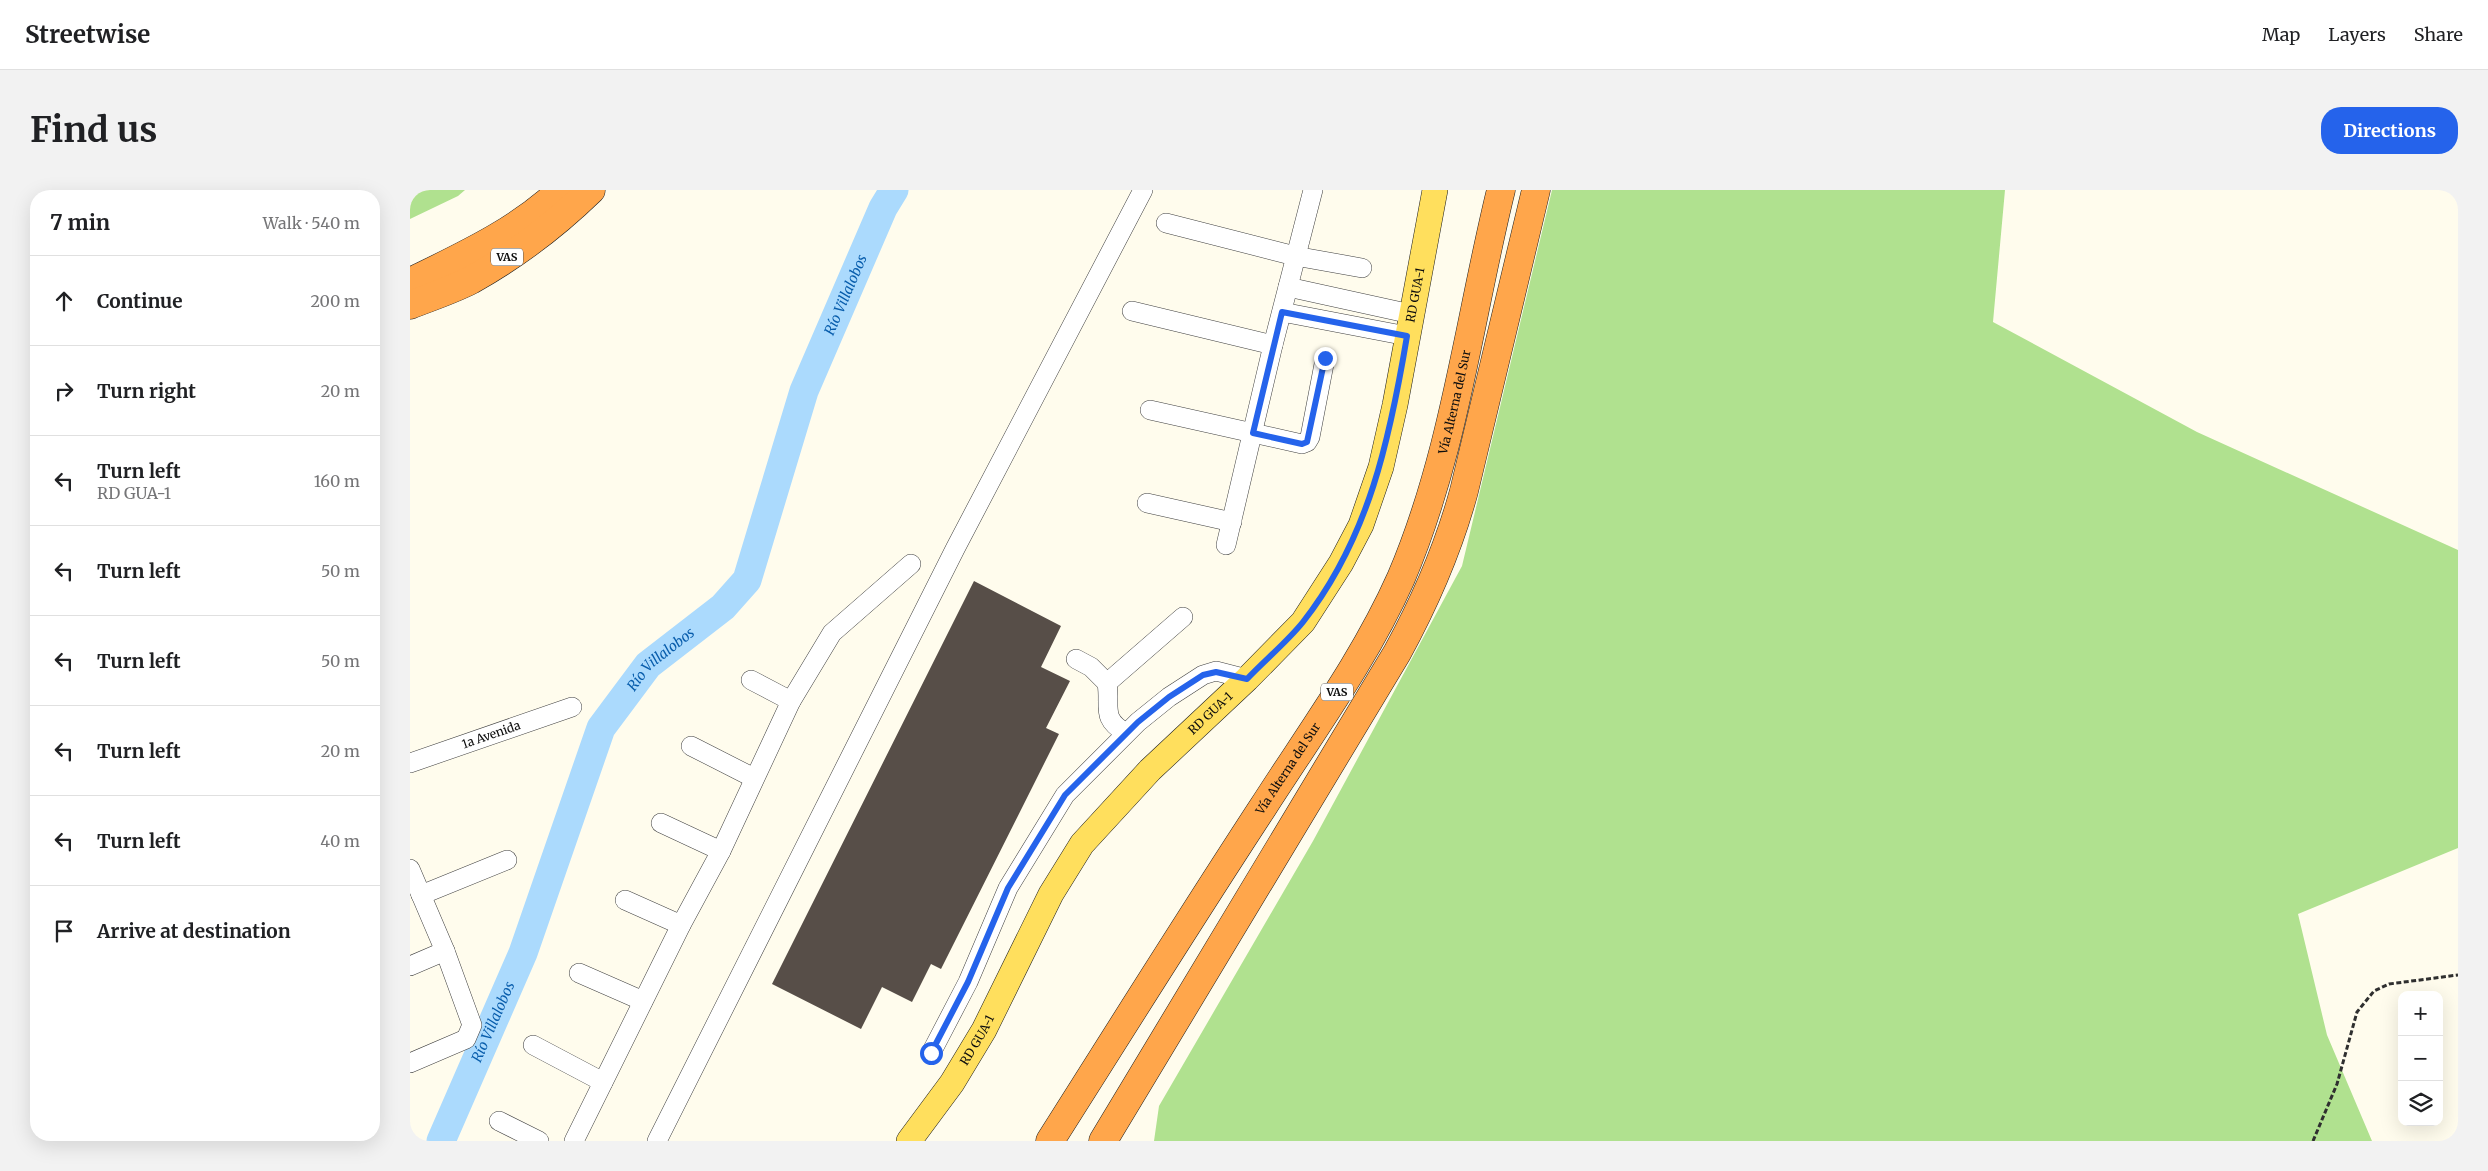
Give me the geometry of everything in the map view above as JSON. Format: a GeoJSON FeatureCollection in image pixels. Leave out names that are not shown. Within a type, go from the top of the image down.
{"type":"FeatureCollection","features":[{"type":"Feature","properties":{"kind":"highway","name":"VAS"},"geometry":{"type":"LineString","coordinates":[[410,282],[475,250],[547,204],[561,190]]}},
{"type":"Feature","properties":{"kind":"highway","name":"VAS"},"geometry":{"type":"LineString","coordinates":[[410,305],[477,276],[521,248],[592,190]]}},
{"type":"Feature","properties":{"kind":"highway","name":"Vía Alterna del Sur"},"geometry":{"type":"LineString","coordinates":[[1050,1141],[1204,896],[1371,640],[1400,578],[1425,516],[1455,405],[1501,190]]}},
{"type":"Feature","properties":{"kind":"highway","name":"VAS"},"geometry":{"type":"LineString","coordinates":[[1104,1141],[1397,654],[1434,580],[1454,528],[1464,491],[1536,190]]}},
{"type":"Feature","properties":{"kind":"main road","name":"RD GUA-1"},"geometry":{"type":"LineString","coordinates":[[909,1141],[952,1083],[984,1030],[1051,894],[1082,844],[1150,770],[1247,679],[1303,622],[1341,563],[1361,525],[1381,467],[1395,405],[1435,190]]}},
{"type":"Feature","properties":{"kind":"street"},"geometry":{"type":"LineString","coordinates":[[657,1141],[956,549],[1143,190]]}},
{"type":"Feature","properties":{"kind":"street"},"geometry":{"type":"LineString","coordinates":[[1226,545],[1273,345],[1313,190]]}},
{"type":"Feature","properties":{"kind":"street"},"geometry":{"type":"LineString","coordinates":[[1166,223],[1295,256],[1362,268]]}},
{"type":"Feature","properties":{"kind":"street"},"geometry":{"type":"LineString","coordinates":[[1288,288],[1409,325]]}},
{"type":"Feature","properties":{"kind":"street"},"geometry":{"type":"LineString","coordinates":[[1132,311],[1273,345]]}},
{"type":"Feature","properties":{"kind":"street"},"geometry":{"type":"LineString","coordinates":[[1282,312],[1409,325]]}},
{"type":"Feature","properties":{"kind":"street"},"geometry":{"type":"LineString","coordinates":[[1150,410],[1302,444],[1307,442],[1325,358]]}},
{"type":"Feature","properties":{"kind":"street"},"geometry":{"type":"LineString","coordinates":[[1147,503],[1232,522]]}},
{"type":"Feature","properties":{"kind":"street"},"geometry":{"type":"LineString","coordinates":[[574,1141],[681,925],[721,851],[791,701],[832,632],[911,564]]}},
{"type":"Feature","properties":{"kind":"street"},"geometry":{"type":"LineString","coordinates":[[1107,683],[1183,617]]}},
{"type":"Feature","properties":{"kind":"street"},"geometry":{"type":"LineString","coordinates":[[1076,659],[1091,667],[1107,683],[1107,712],[1110,720],[1114,726],[1126,733]]}},
{"type":"Feature","properties":{"kind":"street"},"geometry":{"type":"LineString","coordinates":[[931,1053],[968,982],[1008,888],[1065,795],[1126,733],[1169,697],[1203,675],[1216,672],[1247,679]]}},
{"type":"Feature","properties":{"kind":"street"},"geometry":{"type":"LineString","coordinates":[[751,680],[791,701]]}},
{"type":"Feature","properties":{"kind":"street","name":"1a Avenida"},"geometry":{"type":"LineString","coordinates":[[410,763],[572,707]]}},
{"type":"Feature","properties":{"kind":"street"},"geometry":{"type":"LineString","coordinates":[[691,746],[754,778]]}},
{"type":"Feature","properties":{"kind":"street"},"geometry":{"type":"LineString","coordinates":[[661,823],[721,851]]}},
{"type":"Feature","properties":{"kind":"street"},"geometry":{"type":"LineString","coordinates":[[421,895],[507,860]]}},
{"type":"Feature","properties":{"kind":"street"},"geometry":{"type":"LineString","coordinates":[[410,870],[472,1025],[466,1039],[410,1063]]}},
{"type":"Feature","properties":{"kind":"street"},"geometry":{"type":"LineString","coordinates":[[625,900],[681,925]]}},
{"type":"Feature","properties":{"kind":"street"},"geometry":{"type":"LineString","coordinates":[[410,966],[444,951]]}},
{"type":"Feature","properties":{"kind":"street"},"geometry":{"type":"LineString","coordinates":[[579,973],[643,1001]]}},
{"type":"Feature","properties":{"kind":"street"},"geometry":{"type":"LineString","coordinates":[[533,1045],[603,1082]]}},
{"type":"Feature","properties":{"kind":"street"},"geometry":{"type":"LineString","coordinates":[[499,1121],[539,1141]]}},
{"type":"Feature","properties":{"kind":"path"},"geometry":{"type":"LineString","coordinates":[[2314,1141],[2337,1084],[2357,1012],[2374,991],[2390,984],[2458,975]]}},
{"type":"Feature","properties":{"kind":"green space"},"geometry":{"type":"Polygon","coordinates":[[[410,190],[465,190],[458,196],[410,219],[410,190]]]}},
{"type":"Feature","properties":{"kind":"green space"},"geometry":{"type":"Polygon","coordinates":[[[1552,190],[2005,190],[1993,322],[2197,432],[2458,550],[2458,848],[2298,914],[2327,1035],[2372,1141],[1154,1141],[1159,1106],[1313,841],[1462,566],[1552,190]]]}},
{"type":"Feature","properties":{"kind":"building"},"geometry":{"type":"Polygon","coordinates":[[[974,581],[1061,626],[1041,667],[1070,681],[1046,728],[1059,734],[941,969],[931,964],[912,1002],[882,987],[861,1029],[772,984],[974,581]]]}},
{"type":"Feature","properties":{"kind":"waterway","name":"Río Villalobos"},"geometry":{"type":"LineString","coordinates":[[441,1141],[523,953],[601,728],[648,665],[723,607],[747,580],[804,391],[883,208],[894,190]]}},
{"type":"Feature","properties":{"kind":"route"},"geometry":{"type":"LineString","coordinates":[[931,1053],[968,982],[1008,888],[1065,795],[1138,722],[1169,697],[1203,675],[1216,672],[1247,679],[1303,622],[1341,563],[1361,525],[1381,467],[1395,405],[1407,336],[1282,312],[1253,433],[1302,444],[1307,442],[1310,436],[1325,358]]}}]}
